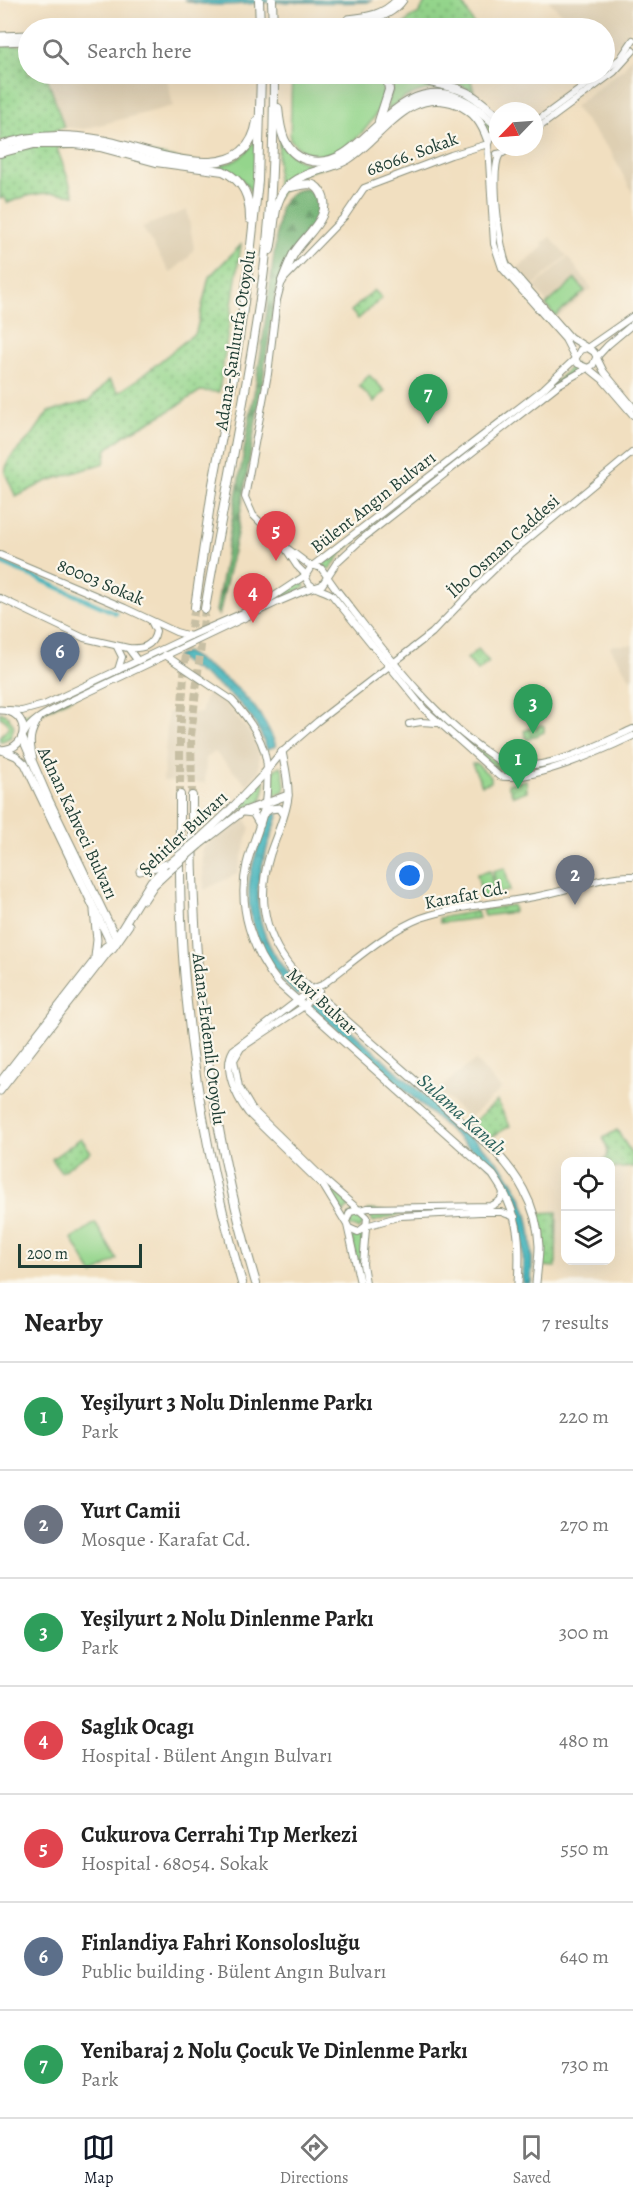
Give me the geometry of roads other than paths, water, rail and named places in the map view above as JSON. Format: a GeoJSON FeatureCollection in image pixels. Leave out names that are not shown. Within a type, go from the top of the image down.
{"type":"FeatureCollection","features":[{"type":"Feature","properties":{"kind":"highway"},"geometry":{"type":"LineString","coordinates":[[258,18],[259,0]]}},
{"type":"Feature","properties":{"kind":"highway"},"geometry":{"type":"LineString","coordinates":[[272,0],[273,18]]}},
{"type":"Feature","properties":{"kind":"highway"},"geometry":{"type":"LineString","coordinates":[[0,146],[33,137],[78,137],[189,160],[224,161],[243,152],[250,144],[256,130],[260,84]]}},
{"type":"Feature","properties":{"kind":"highway","name":"Adana-Şanlıurfa Otoyolu"},"geometry":{"type":"LineString","coordinates":[[195,608],[248,273],[258,181],[261,84]]}},
{"type":"Feature","properties":{"kind":"highway","name":"Adana-Şanlıurfa Otoyolu"},"geometry":{"type":"LineString","coordinates":[[205,609],[263,277],[270,192],[274,84]]}},
{"type":"Feature","properties":{"kind":"highway"},"geometry":{"type":"LineString","coordinates":[[275,84],[283,139],[299,157],[313,161],[324,162],[349,151],[400,105],[416,97],[433,93],[449,95],[467,101],[489,119]]}},
{"type":"Feature","properties":{"kind":"highway"},"geometry":{"type":"LineString","coordinates":[[378,123],[387,102],[388,84]]}},
{"type":"Feature","properties":{"kind":"highway"},"geometry":{"type":"LineString","coordinates":[[438,84],[474,96],[489,108]]}},
{"type":"Feature","properties":{"kind":"highway"},"geometry":{"type":"LineString","coordinates":[[263,277],[277,208],[286,188],[298,179],[347,159],[406,108],[434,100],[449,101],[463,106],[475,115],[483,126],[488,144]]}},
{"type":"Feature","properties":{"kind":"highway"},"geometry":{"type":"LineString","coordinates":[[0,153],[34,144],[75,144],[100,147],[156,162],[223,171],[239,182],[248,197],[250,206],[248,273]]}},
{"type":"Feature","properties":{"kind":"highway"},"geometry":{"type":"LineString","coordinates":[[282,281],[293,255],[322,218],[326,208],[324,197],[318,188],[311,184],[286,188]]}},
{"type":"Feature","properties":{"kind":"highway","name":"Adana-Erdemli Otoyolu"},"geometry":{"type":"LineString","coordinates":[[180,795],[184,968],[195,1069],[213,1170],[242,1283]]}},
{"type":"Feature","properties":{"kind":"highway","name":"Adana-Erdemli Otoyolu"},"geometry":{"type":"LineString","coordinates":[[192,796],[193,911],[208,1067],[232,1194],[256,1283]]}},
{"type":"Feature","properties":{"kind":"main road"},"geometry":{"type":"LineString","coordinates":[[364,18],[386,10],[397,0]]}},
{"type":"Feature","properties":{"kind":"main road"},"geometry":{"type":"LineString","coordinates":[[380,18],[403,0]]}},
{"type":"Feature","properties":{"kind":"main road"},"geometry":{"type":"LineString","coordinates":[[0,36],[18,35]]}},
{"type":"Feature","properties":{"kind":"main road"},"geometry":{"type":"LineString","coordinates":[[615,63],[633,40]]}},
{"type":"Feature","properties":{"kind":"main road"},"geometry":{"type":"LineString","coordinates":[[0,42],[18,41]]}},
{"type":"Feature","properties":{"kind":"main road"},"geometry":{"type":"LineString","coordinates":[[615,71],[633,51]]}},
{"type":"Feature","properties":{"kind":"main road"},"geometry":{"type":"LineString","coordinates":[[543,116],[587,84]]}},
{"type":"Feature","properties":{"kind":"main road"},"geometry":{"type":"LineString","coordinates":[[543,124],[598,84]]}},
{"type":"Feature","properties":{"kind":"main road"},"geometry":{"type":"LineString","coordinates":[[488,144],[494,244],[502,268],[566,339],[578,364],[588,368],[603,380],[633,415]]}},
{"type":"Feature","properties":{"kind":"main road","name":"68066. Sokak"},"geometry":{"type":"LineString","coordinates":[[282,281],[345,216],[364,188],[451,155],[488,144]]}},
{"type":"Feature","properties":{"kind":"main road"},"geometry":{"type":"LineString","coordinates":[[502,156],[495,167],[502,255],[513,274],[570,336],[594,352],[596,358],[633,406]]}},
{"type":"Feature","properties":{"kind":"main road"},"geometry":{"type":"LineString","coordinates":[[282,281],[277,300],[268,374],[245,497],[257,521],[297,557],[321,568],[424,709],[499,776],[513,777],[569,763],[633,736]]}},
{"type":"Feature","properties":{"kind":"main road","name":"Bülent Angın Bulvarı"},"geometry":{"type":"LineString","coordinates":[[2,709],[22,711],[44,705],[189,636],[259,606],[306,575],[308,570],[526,403],[576,357],[580,350],[587,348],[633,316]]}},
{"type":"Feature","properties":{"kind":"main road","name":"Bülent Angın Bulvarı"},"geometry":{"type":"LineString","coordinates":[[22,737],[28,727],[41,716],[295,595],[322,585],[350,549],[558,385],[594,365],[596,358],[633,324]]}},
{"type":"Feature","properties":{"kind":"main road"},"geometry":{"type":"LineString","coordinates":[[630,454],[633,463]]}},
{"type":"Feature","properties":{"kind":"main road","name":"İbo Osman Caddesi"},"geometry":{"type":"LineString","coordinates":[[392,665],[436,630],[510,554],[630,454]]}},
{"type":"Feature","properties":{"kind":"main road"},"geometry":{"type":"LineString","coordinates":[[284,546],[298,568],[306,575],[307,583],[332,595],[392,665],[429,702],[468,739],[504,764],[528,766],[570,755],[633,729]]}},
{"type":"Feature","properties":{"kind":"main road","name":"80003 Sokak"},"geometry":{"type":"LineString","coordinates":[[0,555],[189,636]]}},
{"type":"Feature","properties":{"kind":"main road"},"geometry":{"type":"LineString","coordinates":[[0,598],[84,638],[117,647],[141,649],[152,642],[156,632],[151,620]]}},
{"type":"Feature","properties":{"kind":"main road"},"geometry":{"type":"LineString","coordinates":[[117,647],[122,657],[118,670]]}},
{"type":"Feature","properties":{"kind":"main road"},"geometry":{"type":"LineString","coordinates":[[128,648],[137,660]]}},
{"type":"Feature","properties":{"kind":"main road","name":"Mavi Bulvar"},"geometry":{"type":"LineString","coordinates":[[165,656],[232,700],[248,717],[261,743],[267,771],[265,803],[244,880],[248,922],[255,946],[264,963],[279,984],[482,1163],[503,1190],[515,1218],[519,1235],[518,1283]]}},
{"type":"Feature","properties":{"kind":"main road","name":"Şehitler Bulvarı"},"geometry":{"type":"LineString","coordinates":[[198,843],[267,771],[282,752],[318,721],[392,665]]}},
{"type":"Feature","properties":{"kind":"main road"},"geometry":{"type":"LineString","coordinates":[[424,709],[429,702]]}},
{"type":"Feature","properties":{"kind":"main road","name":"Adnan Kahveci Bulvarı"},"geometry":{"type":"LineString","coordinates":[[2,709],[19,717],[23,730],[22,737],[107,922],[114,943]]}},
{"type":"Feature","properties":{"kind":"main road"},"geometry":{"type":"LineString","coordinates":[[38,774],[30,735],[41,716]]}},
{"type":"Feature","properties":{"kind":"main road"},"geometry":{"type":"LineString","coordinates":[[409,724],[437,723]]}},
{"type":"Feature","properties":{"kind":"main road"},"geometry":{"type":"LineString","coordinates":[[1,750],[14,747],[22,737]]}},
{"type":"Feature","properties":{"kind":"main road","name":"Adnan Kahveci Bulvarı"},"geometry":{"type":"LineString","coordinates":[[1,750],[16,756],[25,764],[93,907],[114,943]]}},
{"type":"Feature","properties":{"kind":"main road","name":"Mavi Bulvar"},"geometry":{"type":"LineString","coordinates":[[282,752],[287,774],[288,795],[263,883],[263,907],[267,926],[282,957],[296,975],[503,1159],[512,1170],[520,1182],[534,1217],[538,1245],[536,1283]]}},
{"type":"Feature","properties":{"kind":"main road"},"geometry":{"type":"LineString","coordinates":[[504,777],[502,772],[510,765]]}},
{"type":"Feature","properties":{"kind":"main road"},"geometry":{"type":"LineString","coordinates":[[510,765],[515,775],[513,777]]}},
{"type":"Feature","properties":{"kind":"main road","name":"Şehitler Bulvarı"},"geometry":{"type":"LineString","coordinates":[[0,1082],[105,947],[114,943],[151,881],[198,843],[242,812],[288,795]]}},
{"type":"Feature","properties":{"kind":"main road"},"geometry":{"type":"LineString","coordinates":[[262,815],[274,808],[279,808],[283,814]]}},
{"type":"Feature","properties":{"kind":"main road"},"geometry":{"type":"LineString","coordinates":[[242,812],[253,813],[260,825]]}},
{"type":"Feature","properties":{"kind":"main road"},"geometry":{"type":"LineString","coordinates":[[140,871],[169,867]]}},
{"type":"Feature","properties":{"kind":"main road","name":"Şehitler Bulvarı"},"geometry":{"type":"LineString","coordinates":[[0,1090],[108,952],[169,867]]}},
{"type":"Feature","properties":{"kind":"main road","name":"Karafat Cd."},"geometry":{"type":"LineString","coordinates":[[300,1003],[393,934],[419,919],[449,910],[552,894],[607,878],[633,876]]}},
{"type":"Feature","properties":{"kind":"main road"},"geometry":{"type":"LineString","coordinates":[[93,907],[97,940],[93,962]]}},
{"type":"Feature","properties":{"kind":"main road"},"geometry":{"type":"LineString","coordinates":[[107,922],[117,924],[130,917]]}},
{"type":"Feature","properties":{"kind":"main road"},"geometry":{"type":"LineString","coordinates":[[300,1003],[237,1052],[234,1060],[239,1087],[252,1110],[327,1182],[367,1216],[363,1264],[366,1283]]}},
{"type":"Feature","properties":{"kind":"main road"},"geometry":{"type":"LineString","coordinates":[[300,1003],[239,1043],[230,1055],[230,1069],[235,1090],[248,1113],[324,1187],[347,1225],[358,1232],[366,1226],[401,1215],[501,1212],[515,1218]]}},
{"type":"Feature","properties":{"kind":"main road"},"geometry":{"type":"LineString","coordinates":[[360,1283],[347,1225],[348,1215],[353,1210],[490,1206],[498,1203],[503,1196],[503,1190]]}},
{"type":"Feature","properties":{"kind":"main road"},"geometry":{"type":"LineString","coordinates":[[498,1203],[504,1206],[501,1212]]}},
{"type":"Feature","properties":{"kind":"water"},"geometry":{"type":"Polygon","coordinates":[[[184,0],[371,0],[368,2],[207,5],[184,0]]]}},
{"type":"Feature","properties":{"kind":"water"},"geometry":{"type":"Polygon","coordinates":[[[186,652],[228,681],[251,702],[269,729],[276,746],[267,749],[252,718],[241,706],[218,685],[176,657],[186,652]]]}},
{"type":"Feature","properties":{"kind":"water"},"geometry":{"type":"Polygon","coordinates":[[[279,813],[260,875],[258,907],[266,938],[273,952],[282,966],[305,990],[297,996],[276,971],[259,943],[250,911],[250,878],[255,854],[269,815],[279,813]]]}},
{"type":"Feature","properties":{"kind":"water"},"geometry":{"type":"Polygon","coordinates":[[[317,1000],[502,1167],[521,1197],[530,1228],[531,1283],[522,1283],[521,1227],[514,1202],[500,1175],[309,1005],[317,1000]]]}},
{"type":"Feature","properties":{"kind":"waterway","name":"Sulama Kanalı"},"geometry":{"type":"LineString","coordinates":[[0,562],[116,613]]}},
{"type":"Feature","properties":{"kind":"tunnel"},"geometry":{"type":"LineString","coordinates":[[180,795],[180,734],[185,661],[195,607]]}},
{"type":"Feature","properties":{"kind":"tunnel"},"geometry":{"type":"LineString","coordinates":[[192,796],[191,736],[205,609]]}},
{"type":"Feature","properties":{"kind":"place","name":"Yenibaraj 2 Nolu Çocuk Ve Dinlenme Parkı"},"geometry":{"type":"Point","coordinates":[428,424]}},
{"type":"Feature","properties":{"kind":"place","name":"Cukurova Cerrahi Tıp Merkezi"},"geometry":{"type":"Point","coordinates":[276,561]}},
{"type":"Feature","properties":{"kind":"place","name":"Saglık Ocagı"},"geometry":{"type":"Point","coordinates":[253,623]}},
{"type":"Feature","properties":{"kind":"place","name":"Finlandiya Fahri Konsolosluğu"},"geometry":{"type":"Point","coordinates":[60,682]}},
{"type":"Feature","properties":{"kind":"place","name":"Yeşilyurt 2 Nolu Dinlenme Parkı"},"geometry":{"type":"Point","coordinates":[533,734]}},
{"type":"Feature","properties":{"kind":"place","name":"Yeşilyurt 3 Nolu Dinlenme Parkı"},"geometry":{"type":"Point","coordinates":[518,789]}},
{"type":"Feature","properties":{"kind":"place","name":"Yurt Camii"},"geometry":{"type":"Point","coordinates":[575,905]}}]}
